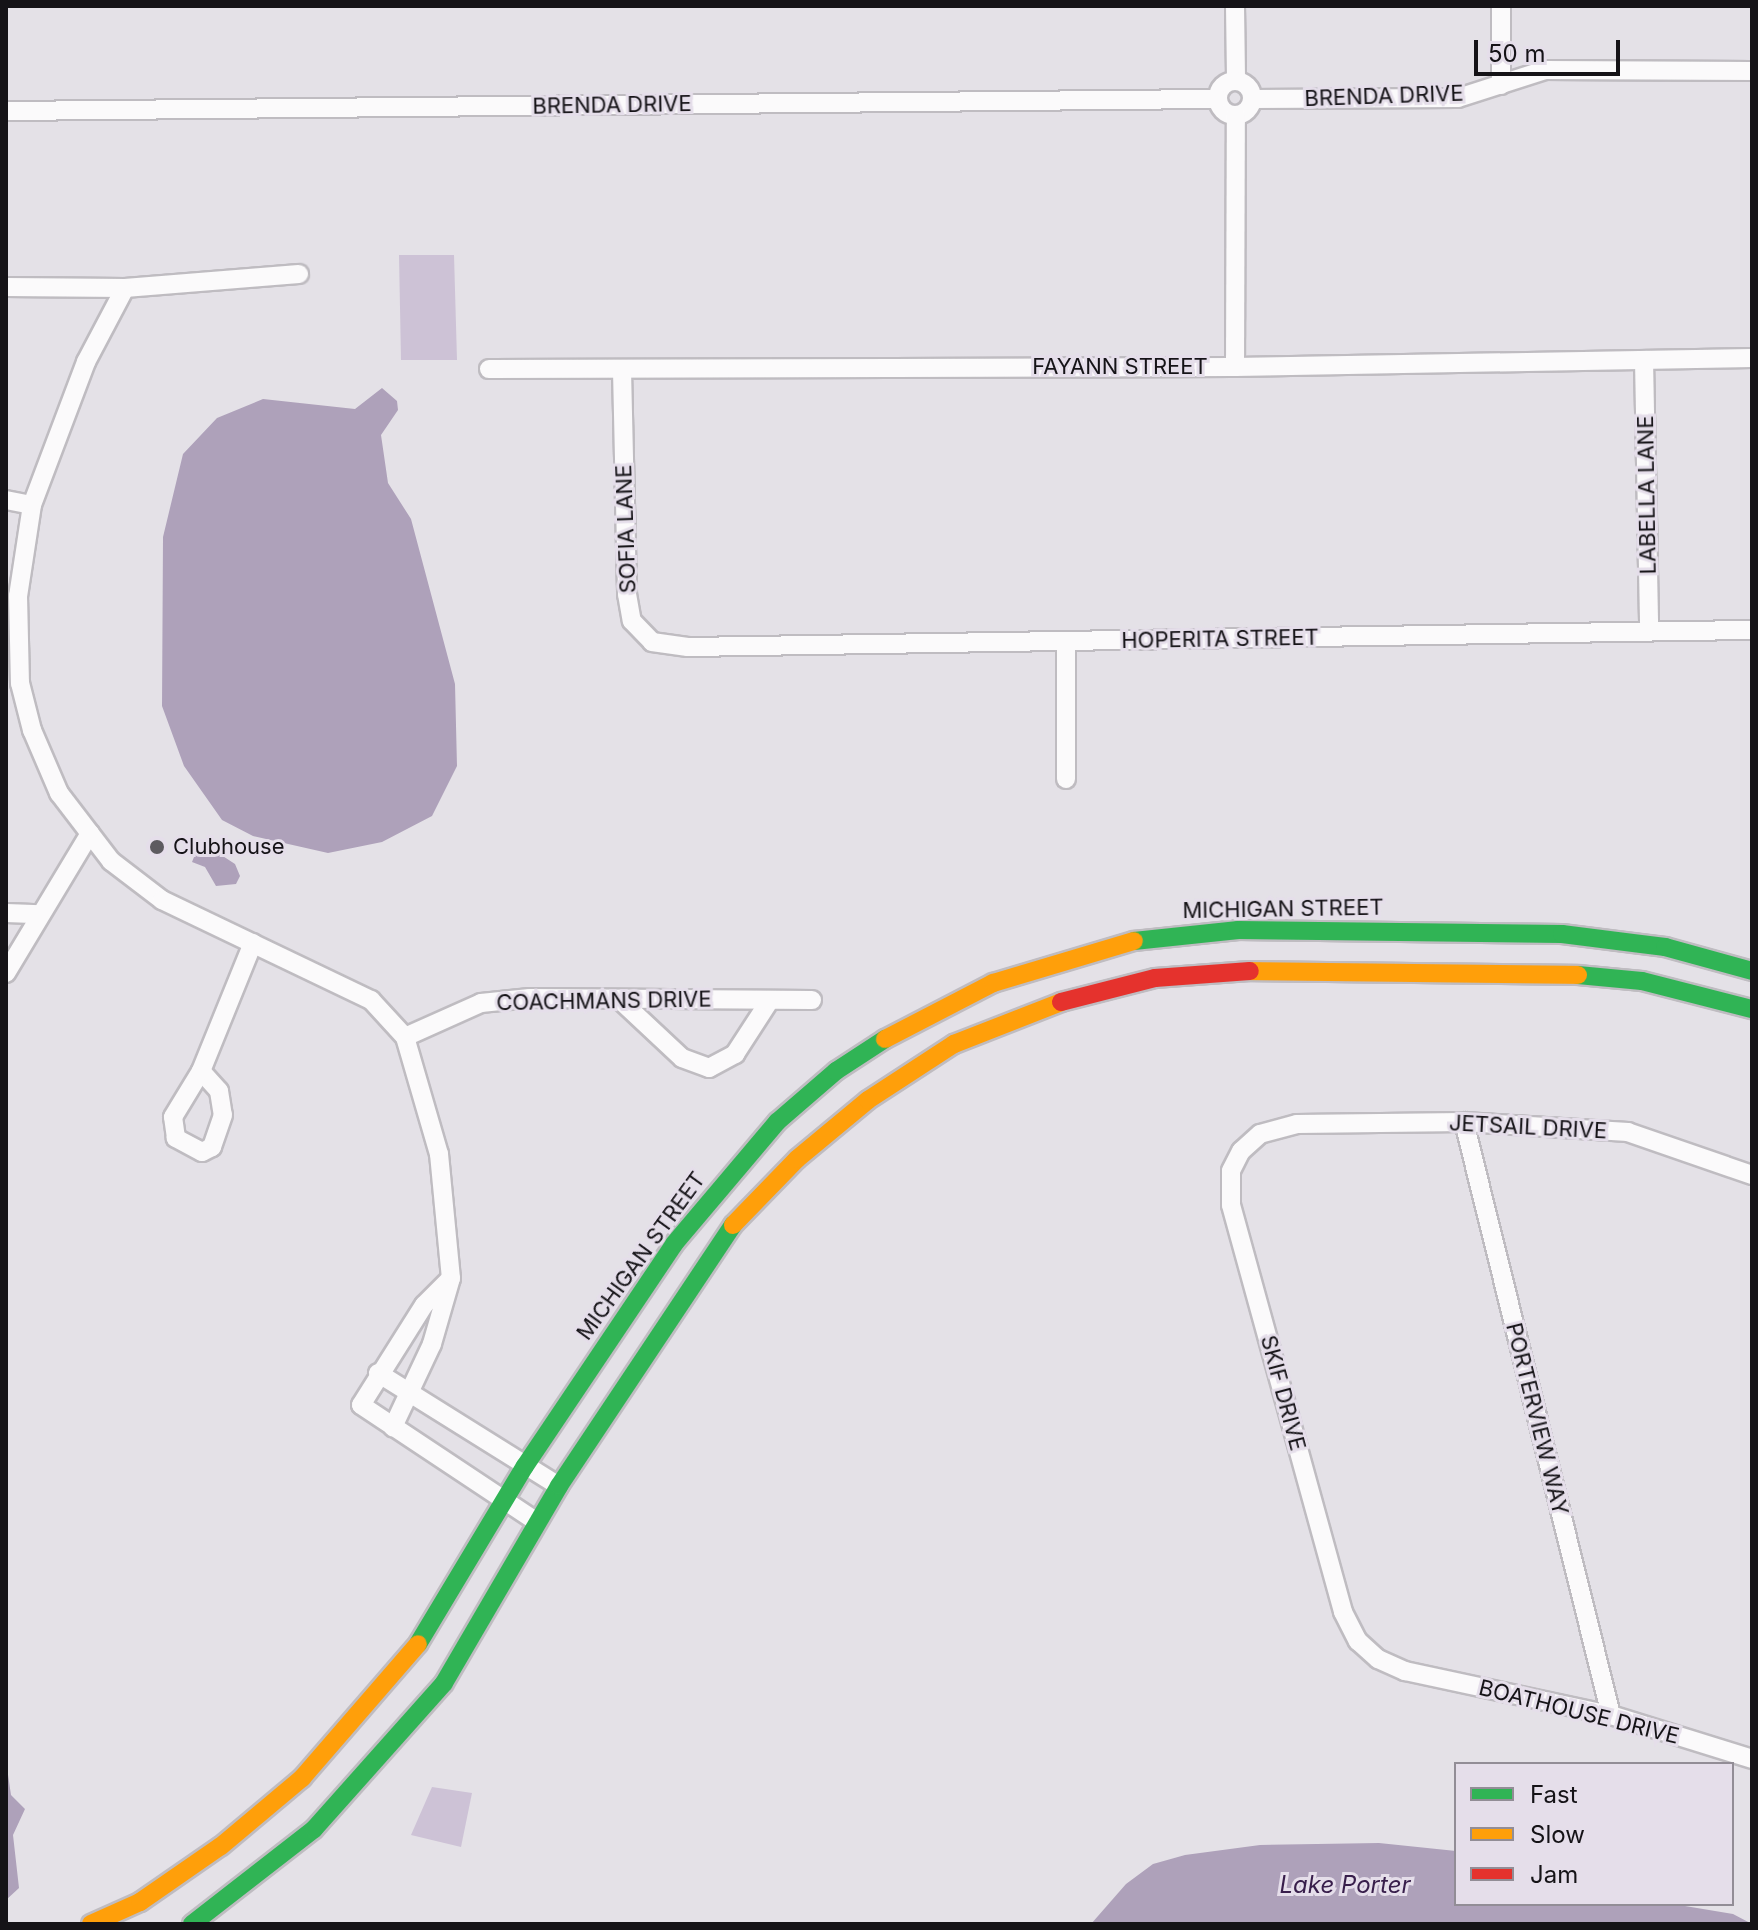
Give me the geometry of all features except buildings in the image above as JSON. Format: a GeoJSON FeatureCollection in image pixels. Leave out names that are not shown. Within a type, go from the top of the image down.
{"type":"FeatureCollection","features":[{"type":"Feature","properties":{"kind":"street"},"geometry":{"type":"LineString","coordinates":[[1235,6],[1236,81]]}},
{"type":"Feature","properties":{"kind":"street"},"geometry":{"type":"LineString","coordinates":[[1501,6],[1501,85]]}},
{"type":"Feature","properties":{"kind":"street","name":"BRENDA DRIVE"},"geometry":{"type":"LineString","coordinates":[[1252,99],[1458,98],[1545,70],[1752,71]]}},
{"type":"Feature","properties":{"kind":"street"},"geometry":{"type":"LineString","coordinates":[[1236,81],[1247,86],[1252,99],[1247,110],[1236,115],[1225,112],[1218,99],[1222,87],[1236,81]]}},
{"type":"Feature","properties":{"kind":"street","name":"BRENDA DRIVE"},"geometry":{"type":"LineString","coordinates":[[6,111],[1218,99]]}},
{"type":"Feature","properties":{"kind":"street"},"geometry":{"type":"LineString","coordinates":[[1235,367],[1236,115]]}},
{"type":"Feature","properties":{"kind":"street"},"geometry":{"type":"LineString","coordinates":[[6,287],[125,288],[299,274]]}},
{"type":"Feature","properties":{"kind":"street"},"geometry":{"type":"LineString","coordinates":[[125,288],[86,362],[32,505],[18,596],[13,682],[59,793],[111,861],[162,900],[371,1000],[405,1037],[439,1154],[451,1278],[412,1393],[393,1427]]}},
{"type":"Feature","properties":{"kind":"street","name":"FAYANN STREET"},"geometry":{"type":"LineString","coordinates":[[489,369],[1235,367],[1752,358]]}},
{"type":"Feature","properties":{"kind":"street","name":"LABELLA LANE"},"geometry":{"type":"LineString","coordinates":[[1644,360],[1649,631]]}},
{"type":"Feature","properties":{"kind":"street","name":"SOFIA LANE"},"geometry":{"type":"LineString","coordinates":[[622,370],[632,621],[652,642],[688,647]]}},
{"type":"Feature","properties":{"kind":"street"},"geometry":{"type":"LineString","coordinates":[[6,500],[32,505]]}},
{"type":"Feature","properties":{"kind":"street","name":"HOPERITA STREET"},"geometry":{"type":"LineString","coordinates":[[688,647],[1752,630]]}},
{"type":"Feature","properties":{"kind":"street"},"geometry":{"type":"LineString","coordinates":[[1066,642],[1066,779]]}},
{"type":"Feature","properties":{"kind":"street"},"geometry":{"type":"LineString","coordinates":[[6,973],[90,833]]}},
{"type":"Feature","properties":{"kind":"street"},"geometry":{"type":"LineString","coordinates":[[6,913],[40,914]]}},
{"type":"Feature","properties":{"kind":"street","name":"MICHIGAN STREET"},"geometry":{"type":"LineString","coordinates":[[91,1924],[140,1902],[221,1846],[302,1778],[422,1639],[525,1466],[674,1244],[777,1122],[836,1071],[907,1025],[993,983],[1150,937],[1238,930],[1562,934],[1665,947],[1752,971]]}},
{"type":"Feature","properties":{"kind":"street"},"geometry":{"type":"LineString","coordinates":[[201,1071],[253,943]]}},
{"type":"Feature","properties":{"kind":"street"},"geometry":{"type":"LineString","coordinates":[[192,1924],[314,1829],[444,1683],[559,1486],[728,1233],[797,1159],[868,1100],[954,1044],[1042,1007],[1155,978],[1233,971],[1535,971],[1642,981],[1752,1009]]}},
{"type":"Feature","properties":{"kind":"street"},"geometry":{"type":"LineString","coordinates":[[619,999],[682,1058],[709,1068],[735,1054],[770,1000]]}},
{"type":"Feature","properties":{"kind":"street","name":"COACHMANS DRIVE"},"geometry":{"type":"LineString","coordinates":[[405,1037],[481,1003],[619,999],[812,1000]]}},
{"type":"Feature","properties":{"kind":"street","name":"JETSAIL DRIVE"},"geometry":{"type":"LineString","coordinates":[[1297,1124],[1464,1122],[1628,1132],[1752,1175]]}},
{"type":"Feature","properties":{"kind":"street","name":"PORTERVIEW WAY"},"geometry":{"type":"LineString","coordinates":[[1464,1122],[1611,1715]]}},
{"type":"Feature","properties":{"kind":"street","name":"SKIF DRIVE"},"geometry":{"type":"LineString","coordinates":[[1297,1124],[1260,1134],[1241,1151],[1231,1171],[1231,1205],[1343,1612],[1358,1641],[1378,1659],[1405,1671]]}},
{"type":"Feature","properties":{"kind":"street"},"geometry":{"type":"LineString","coordinates":[[451,1278],[424,1305],[378,1373],[361,1405],[537,1522]]}},
{"type":"Feature","properties":{"kind":"street"},"geometry":{"type":"LineString","coordinates":[[378,1373],[559,1486]]}},
{"type":"Feature","properties":{"kind":"street","name":"BOATHOUSE DRIVE"},"geometry":{"type":"LineString","coordinates":[[1405,1671],[1611,1715],[1752,1759]]}},
{"type":"Feature","properties":{"kind":"shaded area"},"geometry":{"type":"Polygon","coordinates":[[[399,255],[454,255],[457,360],[401,360],[399,255]]]}},
{"type":"Feature","properties":{"kind":"shaded area"},"geometry":{"type":"Polygon","coordinates":[[[432,1787],[472,1793],[461,1847],[411,1835],[432,1787]]]}},
{"type":"Feature","properties":{"kind":"water"},"geometry":{"type":"Polygon","coordinates":[[[382,388],[397,401],[398,410],[381,435],[388,483],[411,519],[455,684],[457,766],[432,816],[382,842],[328,853],[253,836],[222,820],[184,766],[162,706],[163,537],[183,454],[217,418],[263,399],[355,409],[382,388]]]}},
{"type":"Feature","properties":{"kind":"water"},"geometry":{"type":"Polygon","coordinates":[[[212,849],[235,864],[240,876],[236,884],[216,886],[205,867],[192,862],[196,852],[212,849]]]}},
{"type":"Feature","properties":{"kind":"water"},"geometry":{"type":"Polygon","coordinates":[[[6,1761],[11,1795],[25,1809],[13,1835],[19,1888],[6,1900],[6,1761]]]}},
{"type":"Feature","properties":{"kind":"water","name":"Lake Porter"},"geometry":{"type":"Polygon","coordinates":[[[1379,1843],[1454,1851],[1454,1906],[1685,1906],[1733,1914],[1752,1924],[1091,1924],[1126,1884],[1153,1864],[1185,1855],[1260,1845],[1379,1843]]]}},
{"type":"Feature","properties":{"kind":"traffic: fast"},"geometry":{"type":"LineString","coordinates":[[1134,941],[1238,930],[1562,934],[1665,947],[1752,971]]}},
{"type":"Feature","properties":{"kind":"traffic: fast"},"geometry":{"type":"LineString","coordinates":[[1578,975],[1642,981],[1752,1009]]}},
{"type":"Feature","properties":{"kind":"traffic: fast"},"geometry":{"type":"LineString","coordinates":[[418,1644],[525,1466],[674,1244],[777,1122],[836,1071],[885,1039]]}},
{"type":"Feature","properties":{"kind":"traffic: fast"},"geometry":{"type":"LineString","coordinates":[[192,1924],[314,1829],[444,1683],[559,1486],[733,1225]]}},
{"type":"Feature","properties":{"kind":"traffic: slow"},"geometry":{"type":"LineString","coordinates":[[885,1039],[993,983],[1134,941]]}},
{"type":"Feature","properties":{"kind":"traffic: slow"},"geometry":{"type":"LineString","coordinates":[[1250,971],[1578,975]]}},
{"type":"Feature","properties":{"kind":"traffic: slow"},"geometry":{"type":"LineString","coordinates":[[733,1225],[797,1159],[868,1100],[954,1044],[1061,1002]]}},
{"type":"Feature","properties":{"kind":"traffic: slow"},"geometry":{"type":"LineString","coordinates":[[91,1924],[140,1902],[221,1846],[302,1778],[418,1644]]}},
{"type":"Feature","properties":{"kind":"traffic: jam"},"geometry":{"type":"LineString","coordinates":[[1061,1002],[1155,978],[1250,971]]}},
{"type":"Feature","properties":{"kind":"place","name":"Clubhouse"},"geometry":{"type":"Point","coordinates":[157,847]}}]}
